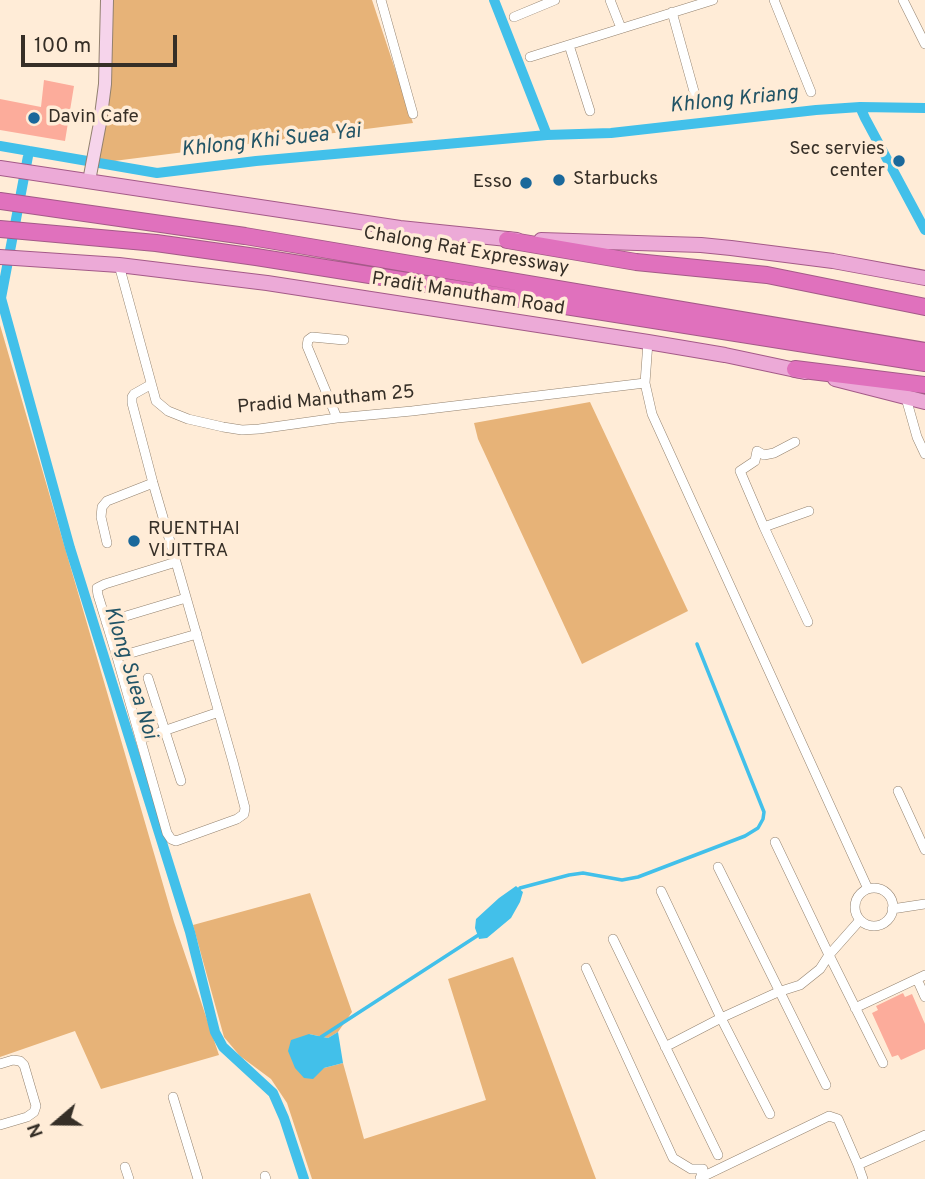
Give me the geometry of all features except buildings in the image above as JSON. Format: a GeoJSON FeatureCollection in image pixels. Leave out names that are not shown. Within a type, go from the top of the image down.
{"type":"FeatureCollection","features":[{"type":"Feature","properties":{"kind":"highway","name":"Chalong Rat Expressway"},"geometry":{"type":"LineString","coordinates":[[0,201],[245,236],[925,351]]}},
{"type":"Feature","properties":{"kind":"highway","name":"Chalong Rat Expressway"},"geometry":{"type":"LineString","coordinates":[[0,229],[156,243],[256,257],[925,363]]}},
{"type":"Feature","properties":{"kind":"highway"},"geometry":{"type":"LineString","coordinates":[[507,240],[636,262],[767,275],[925,307]]}},
{"type":"Feature","properties":{"kind":"highway"},"geometry":{"type":"LineString","coordinates":[[795,369],[925,386]]}},
{"type":"Feature","properties":{"kind":"main road"},"geometry":{"type":"LineString","coordinates":[[0,168],[33,173],[92,168],[400,228],[507,240],[701,245],[806,257],[925,278]]}},
{"type":"Feature","properties":{"kind":"main road","name":"Pradit Manutham Road"},"geometry":{"type":"LineString","coordinates":[[0,257],[119,265],[267,283],[648,342],[795,369],[925,402]]}},
{"type":"Feature","properties":{"kind":"street"},"geometry":{"type":"LineString","coordinates":[[92,168],[105,84],[107,0]]}},
{"type":"Feature","properties":{"kind":"street"},"geometry":{"type":"LineString","coordinates":[[381,0],[413,114]]}},
{"type":"Feature","properties":{"kind":"street"},"geometry":{"type":"LineString","coordinates":[[514,17],[555,0]]}},
{"type":"Feature","properties":{"kind":"street"},"geometry":{"type":"LineString","coordinates":[[610,0],[621,28]]}},
{"type":"Feature","properties":{"kind":"street"},"geometry":{"type":"LineString","coordinates":[[530,57],[699,2],[713,0]]}},
{"type":"Feature","properties":{"kind":"street"},"geometry":{"type":"LineString","coordinates":[[774,0],[811,92]]}},
{"type":"Feature","properties":{"kind":"street"},"geometry":{"type":"LineString","coordinates":[[903,0],[925,44]]}},
{"type":"Feature","properties":{"kind":"street"},"geometry":{"type":"LineString","coordinates":[[671,12],[695,95]]}},
{"type":"Feature","properties":{"kind":"street"},"geometry":{"type":"LineString","coordinates":[[569,45],[590,111]]}},
{"type":"Feature","properties":{"kind":"street","name":"Pradid Manutham 25"},"geometry":{"type":"LineString","coordinates":[[119,265],[156,401],[168,411],[188,419],[223,427],[259,429],[645,383]]}},
{"type":"Feature","properties":{"kind":"street"},"geometry":{"type":"LineString","coordinates":[[337,418],[307,346],[312,337],[344,340]]}},
{"type":"Feature","properties":{"kind":"street"},"geometry":{"type":"LineString","coordinates":[[648,342],[645,383],[652,414],[868,889]]}},
{"type":"Feature","properties":{"kind":"street"},"geometry":{"type":"LineString","coordinates":[[150,385],[137,391],[132,397],[132,403],[245,808],[244,814],[237,819],[176,841],[171,839],[167,832],[97,588],[176,562]]}},
{"type":"Feature","properties":{"kind":"street"},"geometry":{"type":"LineString","coordinates":[[906,398],[925,454]]}},
{"type":"Feature","properties":{"kind":"street"},"geometry":{"type":"LineString","coordinates":[[795,442],[774,453],[764,455],[757,451],[755,461],[740,471],[808,622]]}},
{"type":"Feature","properties":{"kind":"street"},"geometry":{"type":"LineString","coordinates":[[107,543],[101,517],[102,507],[107,501],[153,483]]}},
{"type":"Feature","properties":{"kind":"street"},"geometry":{"type":"LineString","coordinates":[[764,527],[809,511]]}},
{"type":"Feature","properties":{"kind":"street"},"geometry":{"type":"LineString","coordinates":[[106,622],[186,598]]}},
{"type":"Feature","properties":{"kind":"street"},"geometry":{"type":"LineString","coordinates":[[117,657],[197,634]]}},
{"type":"Feature","properties":{"kind":"street"},"geometry":{"type":"LineString","coordinates":[[148,678],[181,781]]}},
{"type":"Feature","properties":{"kind":"street"},"geometry":{"type":"LineString","coordinates":[[140,739],[219,712]]}},
{"type":"Feature","properties":{"kind":"street"},"geometry":{"type":"LineString","coordinates":[[898,791],[925,850]]}},
{"type":"Feature","properties":{"kind":"street"},"geometry":{"type":"LineString","coordinates":[[775,842],[883,1063]]}},
{"type":"Feature","properties":{"kind":"street"},"geometry":{"type":"LineString","coordinates":[[718,867],[826,1086]]}},
{"type":"Feature","properties":{"kind":"street"},"geometry":{"type":"LineString","coordinates":[[868,889],[886,892],[892,903],[891,915],[882,924],[870,926],[856,914],[855,902],[858,896],[868,889]]}},
{"type":"Feature","properties":{"kind":"street"},"geometry":{"type":"LineString","coordinates":[[661,891],[770,1114]]}},
{"type":"Feature","properties":{"kind":"street"},"geometry":{"type":"LineString","coordinates":[[892,909],[925,904]]}},
{"type":"Feature","properties":{"kind":"street"},"geometry":{"type":"LineString","coordinates":[[665,1047],[721,1018],[800,985],[820,969],[860,920]]}},
{"type":"Feature","properties":{"kind":"street"},"geometry":{"type":"LineString","coordinates":[[613,939],[718,1154]]}},
{"type":"Feature","properties":{"kind":"street"},"geometry":{"type":"LineString","coordinates":[[586,968],[673,1158],[701,1175],[830,1116],[838,1119],[863,1179]]}},
{"type":"Feature","properties":{"kind":"street"},"geometry":{"type":"LineString","coordinates":[[855,1008],[921,977],[925,997]]}},
{"type":"Feature","properties":{"kind":"street"},"geometry":{"type":"LineString","coordinates":[[0,1064],[20,1060],[24,1065],[36,1106],[34,1112],[27,1117],[0,1125]]}},
{"type":"Feature","properties":{"kind":"street"},"geometry":{"type":"LineString","coordinates":[[173,1097],[198,1179]]}},
{"type":"Feature","properties":{"kind":"street"},"geometry":{"type":"LineString","coordinates":[[858,1165],[924,1139]]}},
{"type":"Feature","properties":{"kind":"street"},"geometry":{"type":"LineString","coordinates":[[125,1167],[129,1179]]}},
{"type":"Feature","properties":{"kind":"shaded area"},"geometry":{"type":"Polygon","coordinates":[[[107,0],[372,0],[413,123],[98,163],[107,0]]]}},
{"type":"Feature","properties":{"kind":"shaded area"},"geometry":{"type":"Polygon","coordinates":[[[0,325],[174,922],[219,1055],[101,1089],[75,1031],[0,1057],[0,325]]]}},
{"type":"Feature","properties":{"kind":"shaded area"},"geometry":{"type":"Polygon","coordinates":[[[590,402],[688,611],[582,664],[478,439],[474,423],[590,402]]]}},
{"type":"Feature","properties":{"kind":"shaded area"},"geometry":{"type":"Polygon","coordinates":[[[310,893],[352,1012],[338,1032],[328,1038],[309,1034],[324,1068],[343,1063],[364,1139],[486,1100],[448,979],[513,957],[596,1179],[312,1179],[287,1103],[271,1079],[240,1056],[224,1037],[193,925],[310,893]]]}},
{"type":"Feature","properties":{"kind":"water"},"geometry":{"type":"Polygon","coordinates":[[[516,886],[523,892],[511,918],[487,938],[479,939],[475,928],[476,919],[516,886]]]}},
{"type":"Feature","properties":{"kind":"water"},"geometry":{"type":"Polygon","coordinates":[[[338,1032],[343,1063],[324,1068],[313,1079],[304,1078],[295,1068],[288,1051],[291,1040],[309,1034],[328,1038],[338,1032]]]}},
{"type":"Feature","properties":{"kind":"waterway"},"geometry":{"type":"LineString","coordinates":[[494,0],[547,135]]}},
{"type":"Feature","properties":{"kind":"waterway"},"geometry":{"type":"LineString","coordinates":[[860,107],[925,230]]}},
{"type":"Feature","properties":{"kind":"waterway","name":"Khlong Khi Suea Yai"},"geometry":{"type":"LineString","coordinates":[[0,146],[157,173],[256,161],[547,135],[611,133],[816,110],[860,107],[925,108]]}},
{"type":"Feature","properties":{"kind":"waterway","name":"Klong Suea Noi"},"geometry":{"type":"LineString","coordinates":[[29,151],[1,298],[70,548],[190,932],[215,1032],[223,1047],[273,1093],[304,1179]]}},
{"type":"Feature","properties":{"kind":"waterway"},"geometry":{"type":"LineString","coordinates":[[518,891],[520,888],[583,873],[622,880],[638,877],[745,836],[758,828],[764,812],[697,644]]}},
{"type":"Feature","properties":{"kind":"waterway"},"geometry":{"type":"LineString","coordinates":[[321,1037],[480,934]]}},
{"type":"Feature","properties":{"kind":"place","name":"Davin Cafe"},"geometry":{"type":"Point","coordinates":[34,118]}},
{"type":"Feature","properties":{"kind":"place","name":"Sec servies center"},"geometry":{"type":"Point","coordinates":[899,161]}},
{"type":"Feature","properties":{"kind":"place","name":"Starbucks"},"geometry":{"type":"Point","coordinates":[559,180]}},
{"type":"Feature","properties":{"kind":"place","name":"Esso"},"geometry":{"type":"Point","coordinates":[526,183]}},
{"type":"Feature","properties":{"kind":"place","name":"RUENTHAI VIJITTRA"},"geometry":{"type":"Point","coordinates":[134,541]}},
{"type":"Feature","properties":{"kind":"water label","name":"Khlong Kriang"},"geometry":{"type":"Point","coordinates":[734,101]}}]}
